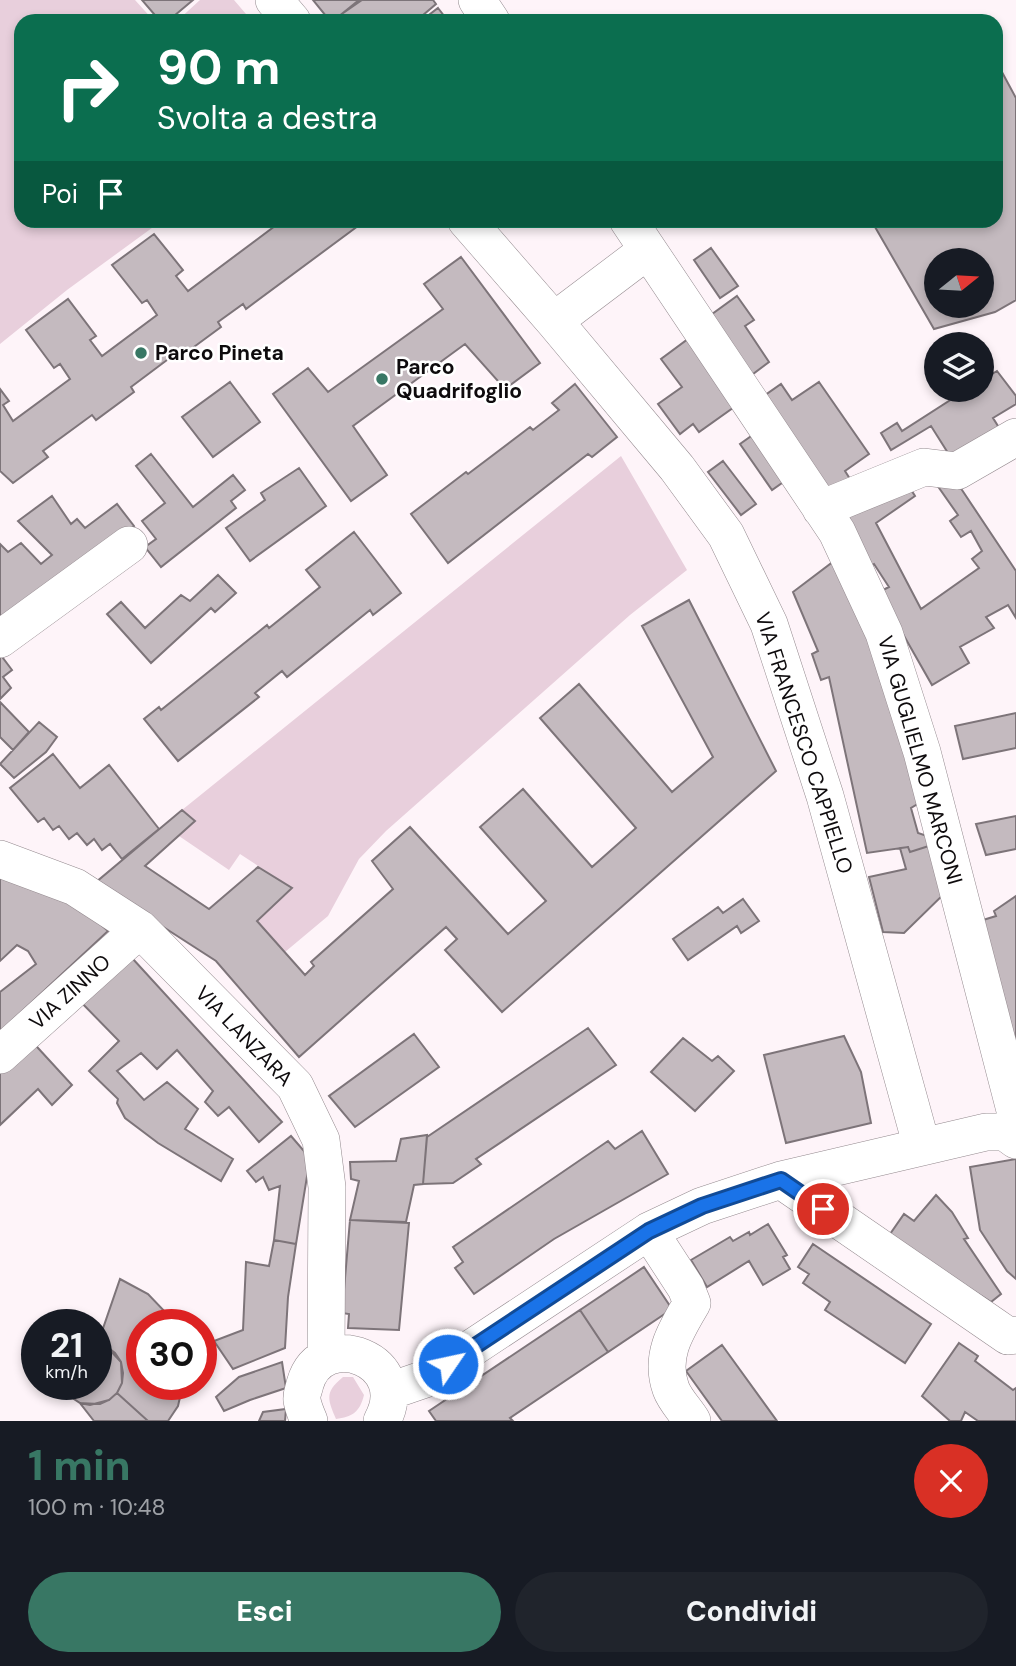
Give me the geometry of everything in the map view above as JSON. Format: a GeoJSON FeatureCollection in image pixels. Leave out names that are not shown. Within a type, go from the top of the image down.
{"type":"FeatureCollection","features":[{"type":"Feature","properties":{"kind":"street"},"geometry":{"type":"LineString","coordinates":[[274,0],[286,14]]}},
{"type":"Feature","properties":{"kind":"street","name":"VIA FRANCESCO CAPPIELLO"},"geometry":{"type":"LineString","coordinates":[[477,228],[677,468],[726,535],[769,624],[825,796],[922,1147]]}},
{"type":"Feature","properties":{"kind":"street"},"geometry":{"type":"LineString","coordinates":[[554,321],[638,235]]}},
{"type":"Feature","properties":{"kind":"street","name":"VIA GUGLIELMO MARCONI"},"geometry":{"type":"LineString","coordinates":[[638,235],[837,532],[884,633],[922,752],[1016,1114]]}},
{"type":"Feature","properties":{"kind":"street"},"geometry":{"type":"LineString","coordinates":[[821,509],[924,467],[957,471],[1016,437]]}},
{"type":"Feature","properties":{"kind":"street"},"geometry":{"type":"LineString","coordinates":[[0,639],[129,545]]}},
{"type":"Feature","properties":{"kind":"street","name":"VIA LANZARA"},"geometry":{"type":"LineString","coordinates":[[0,859],[75,887],[140,929],[295,1086],[321,1140],[327,1187],[326,1357]]}},
{"type":"Feature","properties":{"kind":"street","name":"VIA ZINNO"},"geometry":{"type":"LineString","coordinates":[[0,1055],[140,929]]}},
{"type":"Feature","properties":{"kind":"street"},"geometry":{"type":"LineString","coordinates":[[386,1406],[649,1231],[702,1206],[781,1180],[986,1132],[1005,1132],[1016,1140]]}},
{"type":"Feature","properties":{"kind":"street"},"geometry":{"type":"LineString","coordinates":[[781,1180],[1008,1336],[1016,1335]]}},
{"type":"Feature","properties":{"kind":"street"},"geometry":{"type":"LineString","coordinates":[[649,1231],[686,1288],[692,1303],[671,1340],[667,1363],[671,1390],[692,1421]]}},
{"type":"Feature","properties":{"kind":"street"},"geometry":{"type":"LineString","coordinates":[[309,1421],[301,1398],[308,1374],[326,1357],[342,1353],[359,1355],[373,1362],[384,1375],[386,1406]]}},
{"type":"Feature","properties":{"kind":"shaded area"},"geometry":{"type":"Polygon","coordinates":[[[0,0],[135,0],[148,14],[14,14],[14,228],[152,228],[67,290],[0,344],[0,0]]]}},
{"type":"Feature","properties":{"kind":"shaded area"},"geometry":{"type":"Polygon","coordinates":[[[200,0],[234,0],[246,14],[185,14],[200,0]]]}},
{"type":"Feature","properties":{"kind":"shaded area"},"geometry":{"type":"Polygon","coordinates":[[[621,456],[687,570],[630,615],[386,831],[359,859],[328,916],[285,952],[257,921],[292,888],[240,854],[229,870],[179,836],[194,822],[182,810],[621,456]]]}},
{"type":"Feature","properties":{"kind":"shaded area"},"geometry":{"type":"Polygon","coordinates":[[[343,1377],[353,1377],[364,1395],[354,1413],[336,1419],[329,1396],[333,1387],[343,1377]]]}},
{"type":"Feature","properties":{"kind":"building"},"geometry":{"type":"Polygon","coordinates":[[[142,0],[193,0],[176,14],[154,14],[142,0]]]}},
{"type":"Feature","properties":{"kind":"building"},"geometry":{"type":"Polygon","coordinates":[[[313,0],[359,0],[342,14],[324,14],[313,0]]]}},
{"type":"Feature","properties":{"kind":"building"},"geometry":{"type":"Polygon","coordinates":[[[362,0],[433,0],[436,4],[424,14],[342,14],[362,0]]]}},
{"type":"Feature","properties":{"kind":"building"},"geometry":{"type":"Polygon","coordinates":[[[438,8],[443,14],[430,14],[438,8]]]}},
{"type":"Feature","properties":{"kind":"building"},"geometry":{"type":"Polygon","coordinates":[[[1003,74],[1016,98],[1016,300],[995,312],[994,248],[924,248],[924,312],[876,228],[1003,228],[1003,74]]]}},
{"type":"Feature","properties":{"kind":"building","name":"Parco Pineta"},"geometry":{"type":"Polygon","coordinates":[[[272,228],[355,228],[246,309],[243,304],[218,322],[221,327],[183,355],[179,351],[131,387],[134,392],[96,420],[92,415],[43,451],[48,457],[13,483],[0,471],[0,389],[9,401],[3,405],[13,421],[70,379],[60,364],[54,368],[26,330],[68,299],[96,336],[90,340],[102,356],[157,315],[147,300],[142,303],[112,265],[154,234],[183,270],[176,276],[188,291],[272,228]]]}},
{"type":"Feature","properties":{"kind":"building"},"geometry":{"type":"Polygon","coordinates":[[[711,248],[738,286],[720,298],[694,260],[711,248]]]}},
{"type":"Feature","properties":{"kind":"building","name":"Parco Quadrifoglio"},"geometry":{"type":"Polygon","coordinates":[[[461,257],[540,363],[505,389],[465,344],[353,426],[387,475],[351,501],[273,394],[308,368],[328,392],[443,309],[424,284],[461,257]]]}},
{"type":"Feature","properties":{"kind":"building"},"geometry":{"type":"Polygon","coordinates":[[[737,296],[754,320],[745,326],[769,362],[749,377],[708,317],[737,296]]]}},
{"type":"Feature","properties":{"kind":"building"},"geometry":{"type":"Polygon","coordinates":[[[928,318],[973,318],[934,329],[928,318]]]}},
{"type":"Feature","properties":{"kind":"building"},"geometry":{"type":"Polygon","coordinates":[[[688,339],[737,405],[699,432],[693,424],[680,434],[658,404],[682,387],[661,359],[688,339]]]}},
{"type":"Feature","properties":{"kind":"building"},"geometry":{"type":"Polygon","coordinates":[[[997,371],[1016,396],[1016,404],[993,418],[1003,434],[955,464],[931,426],[891,450],[881,433],[897,423],[902,431],[947,402],[994,402],[994,373],[997,371]]]}},
{"type":"Feature","properties":{"kind":"building"},"geometry":{"type":"Polygon","coordinates":[[[230,382],[260,422],[213,457],[182,417],[230,382]]]}},
{"type":"Feature","properties":{"kind":"building"},"geometry":{"type":"Polygon","coordinates":[[[819,382],[869,454],[845,471],[857,490],[833,500],[761,398],[781,384],[792,400],[819,382]]]}},
{"type":"Feature","properties":{"kind":"building"},"geometry":{"type":"Polygon","coordinates":[[[575,384],[617,437],[592,457],[588,454],[448,563],[411,514],[530,427],[533,430],[559,410],[552,403],[575,384]]]}},
{"type":"Feature","properties":{"kind":"building"},"geometry":{"type":"Polygon","coordinates":[[[757,432],[789,478],[772,490],[740,444],[757,432]]]}},
{"type":"Feature","properties":{"kind":"building"},"geometry":{"type":"Polygon","coordinates":[[[151,454],[193,507],[233,475],[245,490],[231,501],[236,508],[161,567],[145,547],[156,539],[142,521],[165,503],[136,466],[151,454]]]}},
{"type":"Feature","properties":{"kind":"building"},"geometry":{"type":"Polygon","coordinates":[[[723,461],[756,504],[741,515],[708,472],[723,461]]]}},
{"type":"Feature","properties":{"kind":"building"},"geometry":{"type":"Polygon","coordinates":[[[299,468],[326,506],[250,561],[226,528],[265,500],[261,493],[299,468]]]}},
{"type":"Feature","properties":{"kind":"building"},"geometry":{"type":"Polygon","coordinates":[[[952,475],[1016,571],[1016,618],[1008,605],[986,617],[994,628],[960,647],[969,663],[932,685],[879,592],[889,587],[874,564],[863,570],[836,509],[905,480],[915,496],[876,523],[921,609],[979,568],[972,559],[982,551],[971,531],[961,537],[950,521],[958,515],[937,485],[952,475]]]}},
{"type":"Feature","properties":{"kind":"building"},"geometry":{"type":"Polygon","coordinates":[[[52,496],[71,524],[77,519],[85,528],[117,504],[134,526],[0,624],[0,544],[8,552],[21,543],[41,564],[52,555],[18,521],[52,496]]]}},
{"type":"Feature","properties":{"kind":"building"},"geometry":{"type":"Polygon","coordinates":[[[354,532],[401,593],[373,615],[370,610],[287,677],[282,671],[255,693],[259,697],[178,761],[144,719],[159,707],[161,710],[267,625],[269,628],[320,587],[306,570],[354,532]]]}},
{"type":"Feature","properties":{"kind":"building"},"geometry":{"type":"Polygon","coordinates":[[[842,555],[926,799],[911,808],[918,833],[933,838],[935,844],[910,852],[908,847],[867,853],[829,677],[821,680],[812,654],[818,651],[793,592],[842,555]]]}},
{"type":"Feature","properties":{"kind":"building"},"geometry":{"type":"Polygon","coordinates":[[[218,575],[236,593],[215,612],[211,608],[151,663],[107,614],[121,602],[145,628],[181,595],[190,601],[218,575]]]}},
{"type":"Feature","properties":{"kind":"building"},"geometry":{"type":"Polygon","coordinates":[[[689,600],[776,771],[502,1012],[445,950],[457,939],[446,927],[299,1057],[216,961],[95,883],[182,810],[195,821],[145,866],[209,909],[258,867],[292,888],[257,921],[305,975],[314,966],[311,962],[393,889],[372,861],[410,827],[508,934],[546,901],[480,827],[523,789],[592,867],[636,828],[540,718],[579,684],[672,792],[713,757],[642,626],[689,600]]]}},
{"type":"Feature","properties":{"kind":"building"},"geometry":{"type":"Polygon","coordinates":[[[0,654],[12,670],[3,677],[11,688],[0,699],[0,654]]]}},
{"type":"Feature","properties":{"kind":"building"},"geometry":{"type":"Polygon","coordinates":[[[0,702],[29,732],[13,750],[0,737],[0,702]]]}},
{"type":"Feature","properties":{"kind":"building"},"geometry":{"type":"Polygon","coordinates":[[[1016,713],[1016,748],[963,759],[955,726],[1016,713]]]}},
{"type":"Feature","properties":{"kind":"building"},"geometry":{"type":"Polygon","coordinates":[[[39,722],[57,737],[46,752],[14,778],[0,764],[39,722]]]}},
{"type":"Feature","properties":{"kind":"building"},"geometry":{"type":"Polygon","coordinates":[[[53,754],[80,788],[109,765],[159,829],[122,859],[110,844],[102,850],[94,839],[87,845],[77,833],[69,839],[59,826],[53,830],[44,818],[38,822],[10,788],[53,754]]]}},
{"type":"Feature","properties":{"kind":"building"},"geometry":{"type":"Polygon","coordinates":[[[1016,816],[1016,849],[986,855],[976,824],[1016,816]]]}},
{"type":"Feature","properties":{"kind":"building"},"geometry":{"type":"Polygon","coordinates":[[[935,844],[948,890],[904,933],[883,932],[869,877],[906,869],[900,848],[908,847],[910,852],[935,844]]]}},
{"type":"Feature","properties":{"kind":"building"},"geometry":{"type":"Polygon","coordinates":[[[0,877],[75,901],[108,931],[0,1032],[0,992],[36,964],[28,951],[17,945],[0,961],[0,877]]]}},
{"type":"Feature","properties":{"kind":"building"},"geometry":{"type":"Polygon","coordinates":[[[1016,896],[1016,1086],[970,924],[996,916],[994,911],[1016,896]]]}},
{"type":"Feature","properties":{"kind":"building"},"geometry":{"type":"Polygon","coordinates":[[[743,899],[759,921],[741,933],[737,926],[688,960],[673,939],[718,907],[723,913],[743,899]]]}},
{"type":"Feature","properties":{"kind":"building"},"geometry":{"type":"Polygon","coordinates":[[[122,947],[282,1122],[259,1142],[229,1107],[218,1116],[205,1102],[213,1091],[177,1050],[157,1069],[141,1053],[117,1071],[144,1100],[167,1082],[198,1109],[185,1129],[233,1159],[221,1181],[158,1143],[125,1118],[117,1103],[118,1099],[89,1071],[119,1041],[73,994],[122,947]]]}},
{"type":"Feature","properties":{"kind":"building"},"geometry":{"type":"Polygon","coordinates":[[[588,1028],[616,1065],[476,1159],[481,1164],[453,1183],[423,1184],[427,1137],[588,1028]]]}},
{"type":"Feature","properties":{"kind":"building"},"geometry":{"type":"Polygon","coordinates":[[[414,1034],[439,1067],[355,1127],[329,1096],[414,1034]]]}},
{"type":"Feature","properties":{"kind":"building"},"geometry":{"type":"Polygon","coordinates":[[[27,1036],[72,1085],[52,1105],[38,1089],[0,1125],[0,1060],[27,1036]]]}},
{"type":"Feature","properties":{"kind":"building"},"geometry":{"type":"Polygon","coordinates":[[[844,1036],[861,1072],[871,1123],[786,1143],[764,1055],[844,1036]]]}},
{"type":"Feature","properties":{"kind":"building"},"geometry":{"type":"Polygon","coordinates":[[[683,1038],[712,1061],[718,1056],[734,1071],[695,1111],[651,1072],[683,1038]]]}},
{"type":"Feature","properties":{"kind":"building"},"geometry":{"type":"Polygon","coordinates":[[[642,1131],[668,1174],[554,1239],[474,1294],[455,1268],[463,1262],[453,1247],[608,1141],[615,1149],[642,1131]]]}},
{"type":"Feature","properties":{"kind":"building"},"geometry":{"type":"Polygon","coordinates":[[[427,1135],[423,1184],[414,1185],[406,1222],[350,1220],[359,1181],[351,1179],[350,1162],[396,1161],[401,1139],[427,1135]]]}},
{"type":"Feature","properties":{"kind":"building"},"geometry":{"type":"Polygon","coordinates":[[[291,1136],[310,1158],[296,1244],[274,1240],[280,1186],[269,1190],[263,1177],[256,1182],[247,1171],[291,1136]]]}},
{"type":"Feature","properties":{"kind":"building"},"geometry":{"type":"Polygon","coordinates":[[[1016,1159],[1016,1279],[1007,1271],[980,1230],[970,1167],[1016,1159]]]}},
{"type":"Feature","properties":{"kind":"building"},"geometry":{"type":"Polygon","coordinates":[[[936,1195],[952,1212],[968,1238],[964,1239],[1001,1294],[991,1302],[888,1237],[904,1214],[914,1221],[936,1195]]]}},
{"type":"Feature","properties":{"kind":"building"},"geometry":{"type":"Polygon","coordinates":[[[350,1220],[409,1223],[399,1330],[348,1328],[349,1314],[342,1313],[350,1220]]]}},
{"type":"Feature","properties":{"kind":"building"},"geometry":{"type":"Polygon","coordinates":[[[768,1224],[787,1255],[783,1257],[790,1269],[763,1285],[749,1261],[707,1287],[691,1260],[730,1237],[733,1241],[768,1224]]]}},
{"type":"Feature","properties":{"kind":"building"},"geometry":{"type":"Polygon","coordinates":[[[274,1240],[296,1244],[288,1297],[285,1348],[233,1369],[217,1345],[217,1340],[243,1330],[246,1262],[269,1266],[274,1240]]]}},
{"type":"Feature","properties":{"kind":"building"},"geometry":{"type":"Polygon","coordinates":[[[813,1244],[931,1324],[905,1363],[825,1310],[830,1302],[803,1283],[809,1274],[798,1267],[813,1244]]]}},
{"type":"Feature","properties":{"kind":"building"},"geometry":{"type":"Polygon","coordinates":[[[644,1267],[672,1309],[608,1352],[580,1310],[644,1267]]]}},
{"type":"Feature","properties":{"kind":"building"},"geometry":{"type":"Polygon","coordinates":[[[120,1279],[148,1294],[162,1309],[126,1309],[126,1400],[179,1400],[168,1421],[148,1421],[117,1393],[122,1383],[121,1362],[112,1352],[112,1309],[110,1309],[120,1279]]]}},
{"type":"Feature","properties":{"kind":"building"},"geometry":{"type":"Polygon","coordinates":[[[580,1310],[608,1352],[510,1418],[513,1421],[436,1421],[429,1411],[580,1310]]]}},
{"type":"Feature","properties":{"kind":"building"},"geometry":{"type":"Polygon","coordinates":[[[959,1343],[978,1356],[975,1361],[1013,1390],[1016,1388],[1016,1421],[978,1421],[965,1412],[961,1421],[950,1421],[922,1396],[959,1343]]]}},
{"type":"Feature","properties":{"kind":"building"},"geometry":{"type":"Polygon","coordinates":[[[722,1345],[777,1421],[722,1421],[686,1371],[722,1345]]]}},
{"type":"Feature","properties":{"kind":"building"},"geometry":{"type":"Polygon","coordinates":[[[112,1351],[121,1362],[123,1373],[117,1393],[112,1397],[112,1351]]]}},
{"type":"Feature","properties":{"kind":"building"},"geometry":{"type":"Polygon","coordinates":[[[282,1362],[286,1388],[224,1411],[217,1396],[239,1377],[282,1362]]]}},
{"type":"Feature","properties":{"kind":"building"},"geometry":{"type":"Polygon","coordinates":[[[117,1393],[148,1421],[94,1421],[80,1403],[100,1404],[112,1400],[117,1393]]]}},
{"type":"Feature","properties":{"kind":"building"},"geometry":{"type":"Polygon","coordinates":[[[76,1400],[109,1400],[90,1405],[76,1400]]]}},
{"type":"Feature","properties":{"kind":"building"},"geometry":{"type":"Polygon","coordinates":[[[286,1409],[285,1421],[259,1421],[263,1412],[286,1409]]]}},
{"type":"Feature","properties":{"kind":"place","name":"Parco Pineta"},"geometry":{"type":"Point","coordinates":[141,353]}},
{"type":"Feature","properties":{"kind":"place","name":"Parco Quadrifoglio"},"geometry":{"type":"Point","coordinates":[382,379]}},
{"type":"Feature","properties":{"kind":"route"},"geometry":{"type":"LineString","coordinates":[[448,1364],[649,1231],[702,1206],[781,1180],[823,1209]]}}]}
